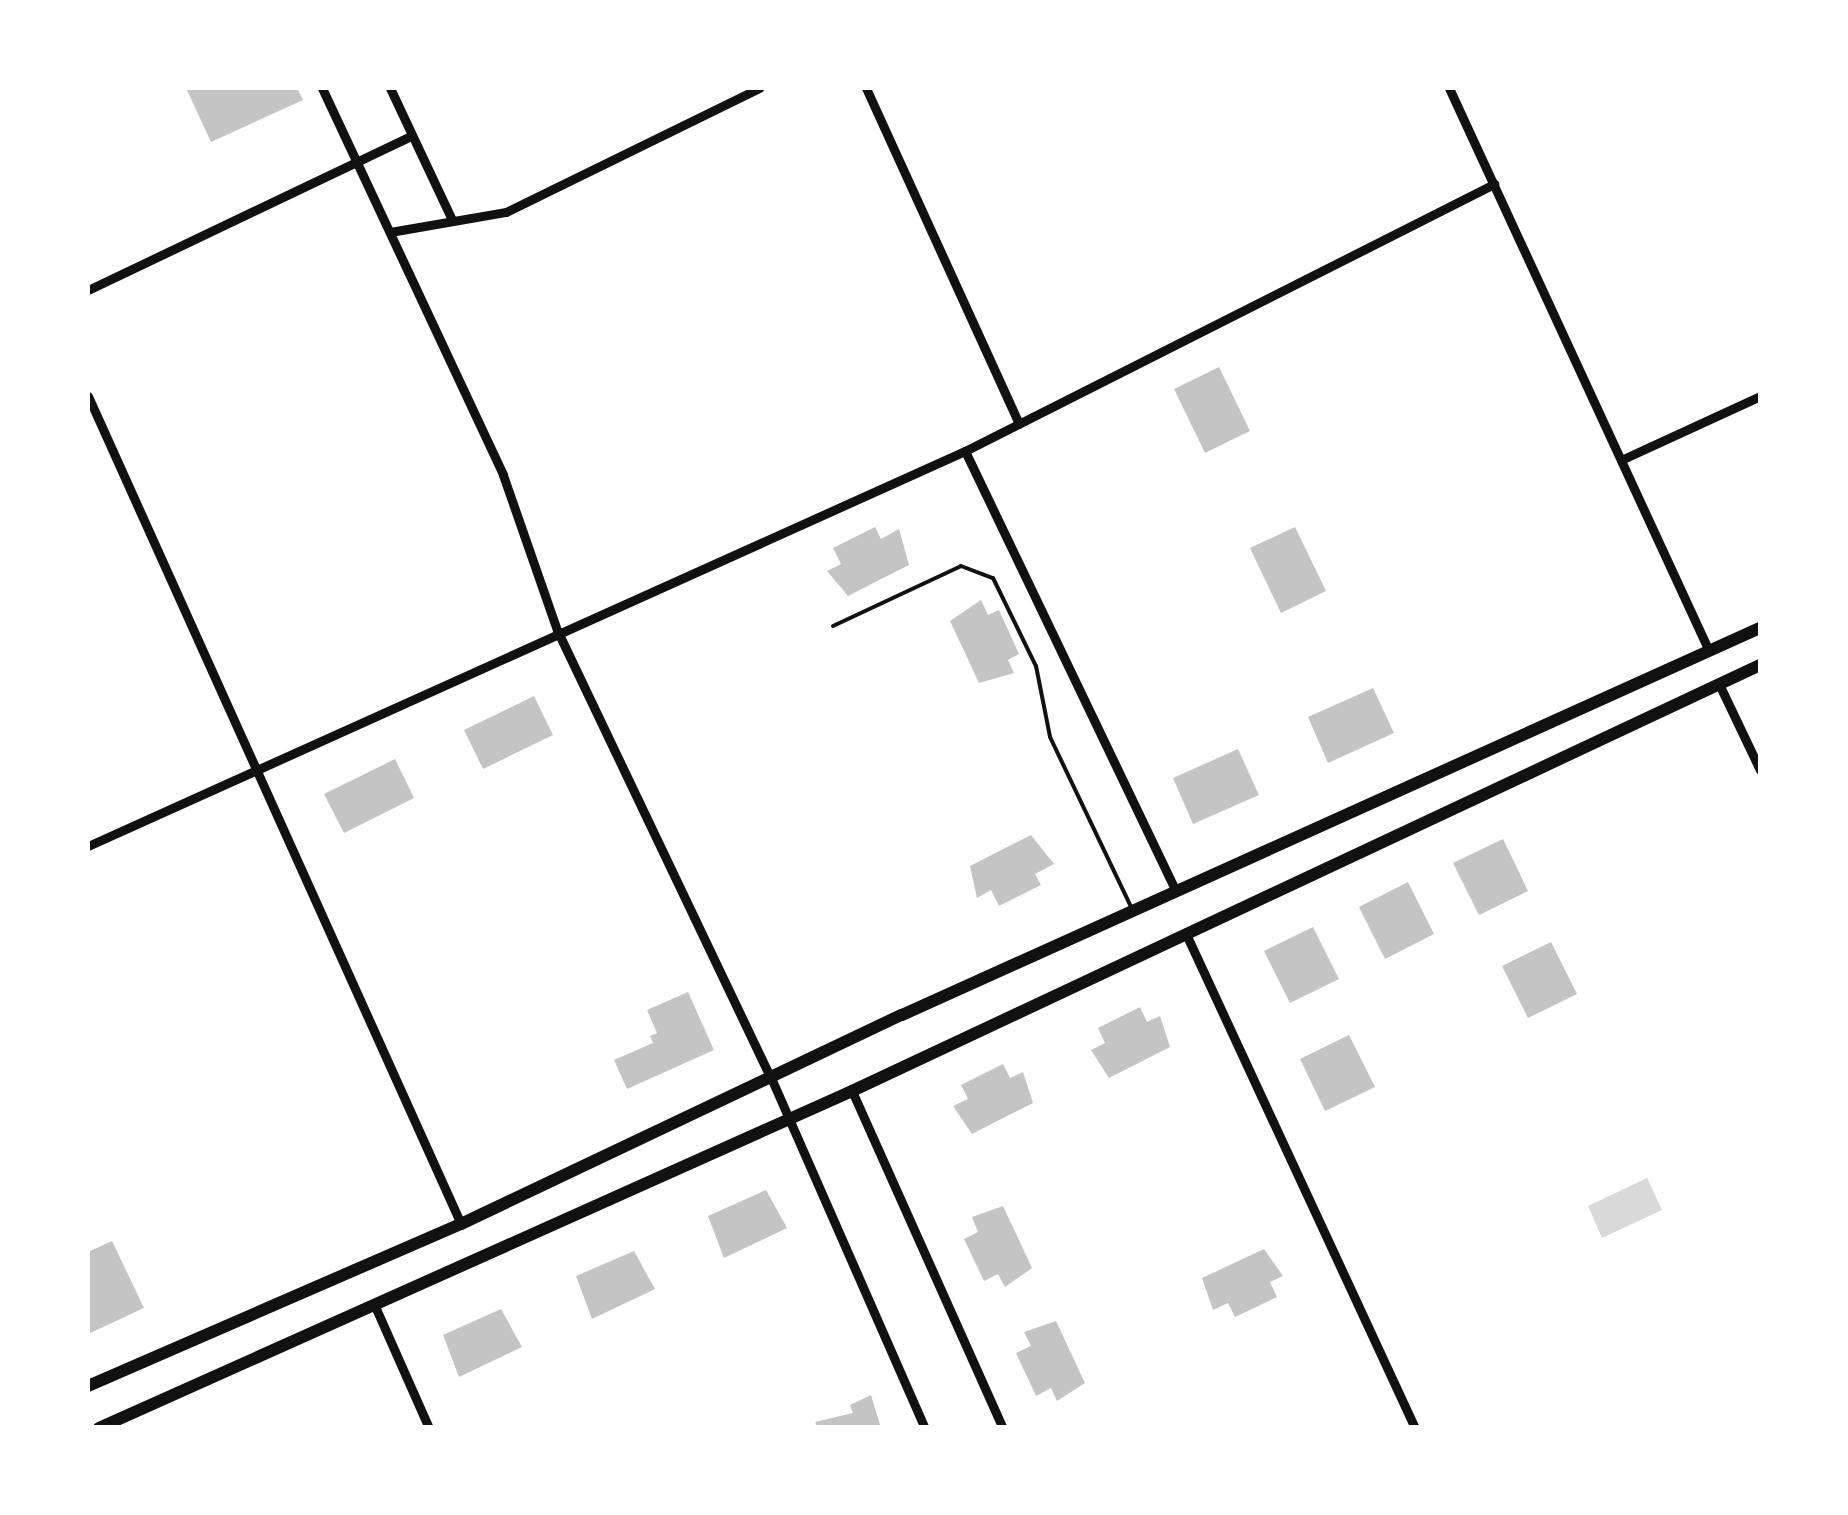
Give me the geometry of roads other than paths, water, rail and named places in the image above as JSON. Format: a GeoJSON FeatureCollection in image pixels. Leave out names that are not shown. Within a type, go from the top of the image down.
{"type":"FeatureCollection","features":[{"type":"Feature","properties":{"kind":"main road"},"geometry":{"type":"LineString","coordinates":[[88,1386],[461,1224],[1176,891],[1760,628]]}},
{"type":"Feature","properties":{"kind":"main road"},"geometry":{"type":"LineString","coordinates":[[99,1428],[852,1092],[1760,665]]}},
{"type":"Feature","properties":{"kind":"street"},"geometry":{"type":"LineString","coordinates":[[322,88],[504,475],[557,630],[772,1080],[925,1428]]}},
{"type":"Feature","properties":{"kind":"street"},"geometry":{"type":"LineString","coordinates":[[390,88],[452,220]]}},
{"type":"Feature","properties":{"kind":"street"},"geometry":{"type":"LineString","coordinates":[[390,232],[506,212],[759,88]]}},
{"type":"Feature","properties":{"kind":"street"},"geometry":{"type":"LineString","coordinates":[[866,88],[1020,424]]}},
{"type":"Feature","properties":{"kind":"street"},"geometry":{"type":"LineString","coordinates":[[1449,88],[1710,651]]}},
{"type":"Feature","properties":{"kind":"street"},"geometry":{"type":"LineString","coordinates":[[88,290],[411,136]]}},
{"type":"Feature","properties":{"kind":"street"},"geometry":{"type":"LineString","coordinates":[[88,846],[557,630],[965,451],[1494,184]]}},
{"type":"Feature","properties":{"kind":"street"},"geometry":{"type":"LineString","coordinates":[[88,396],[461,1224]]}},
{"type":"Feature","properties":{"kind":"street"},"geometry":{"type":"LineString","coordinates":[[1621,460],[1760,396]]}},
{"type":"Feature","properties":{"kind":"street"},"geometry":{"type":"LineString","coordinates":[[965,451],[1176,891]]}},
{"type":"Feature","properties":{"kind":"street"},"geometry":{"type":"LineString","coordinates":[[1720,684],[1760,770]]}},
{"type":"Feature","properties":{"kind":"street"},"geometry":{"type":"LineString","coordinates":[[1186,934],[1415,1428]]}},
{"type":"Feature","properties":{"kind":"street"},"geometry":{"type":"LineString","coordinates":[[852,1092],[1003,1428]]}},
{"type":"Feature","properties":{"kind":"street"},"geometry":{"type":"LineString","coordinates":[[374,1304],[430,1428]]}},
{"type":"Feature","properties":{"kind":"lane"},"geometry":{"type":"LineString","coordinates":[[833,626],[960,566],[994,578],[1036,666],[1050,737],[1133,911]]}}]}
